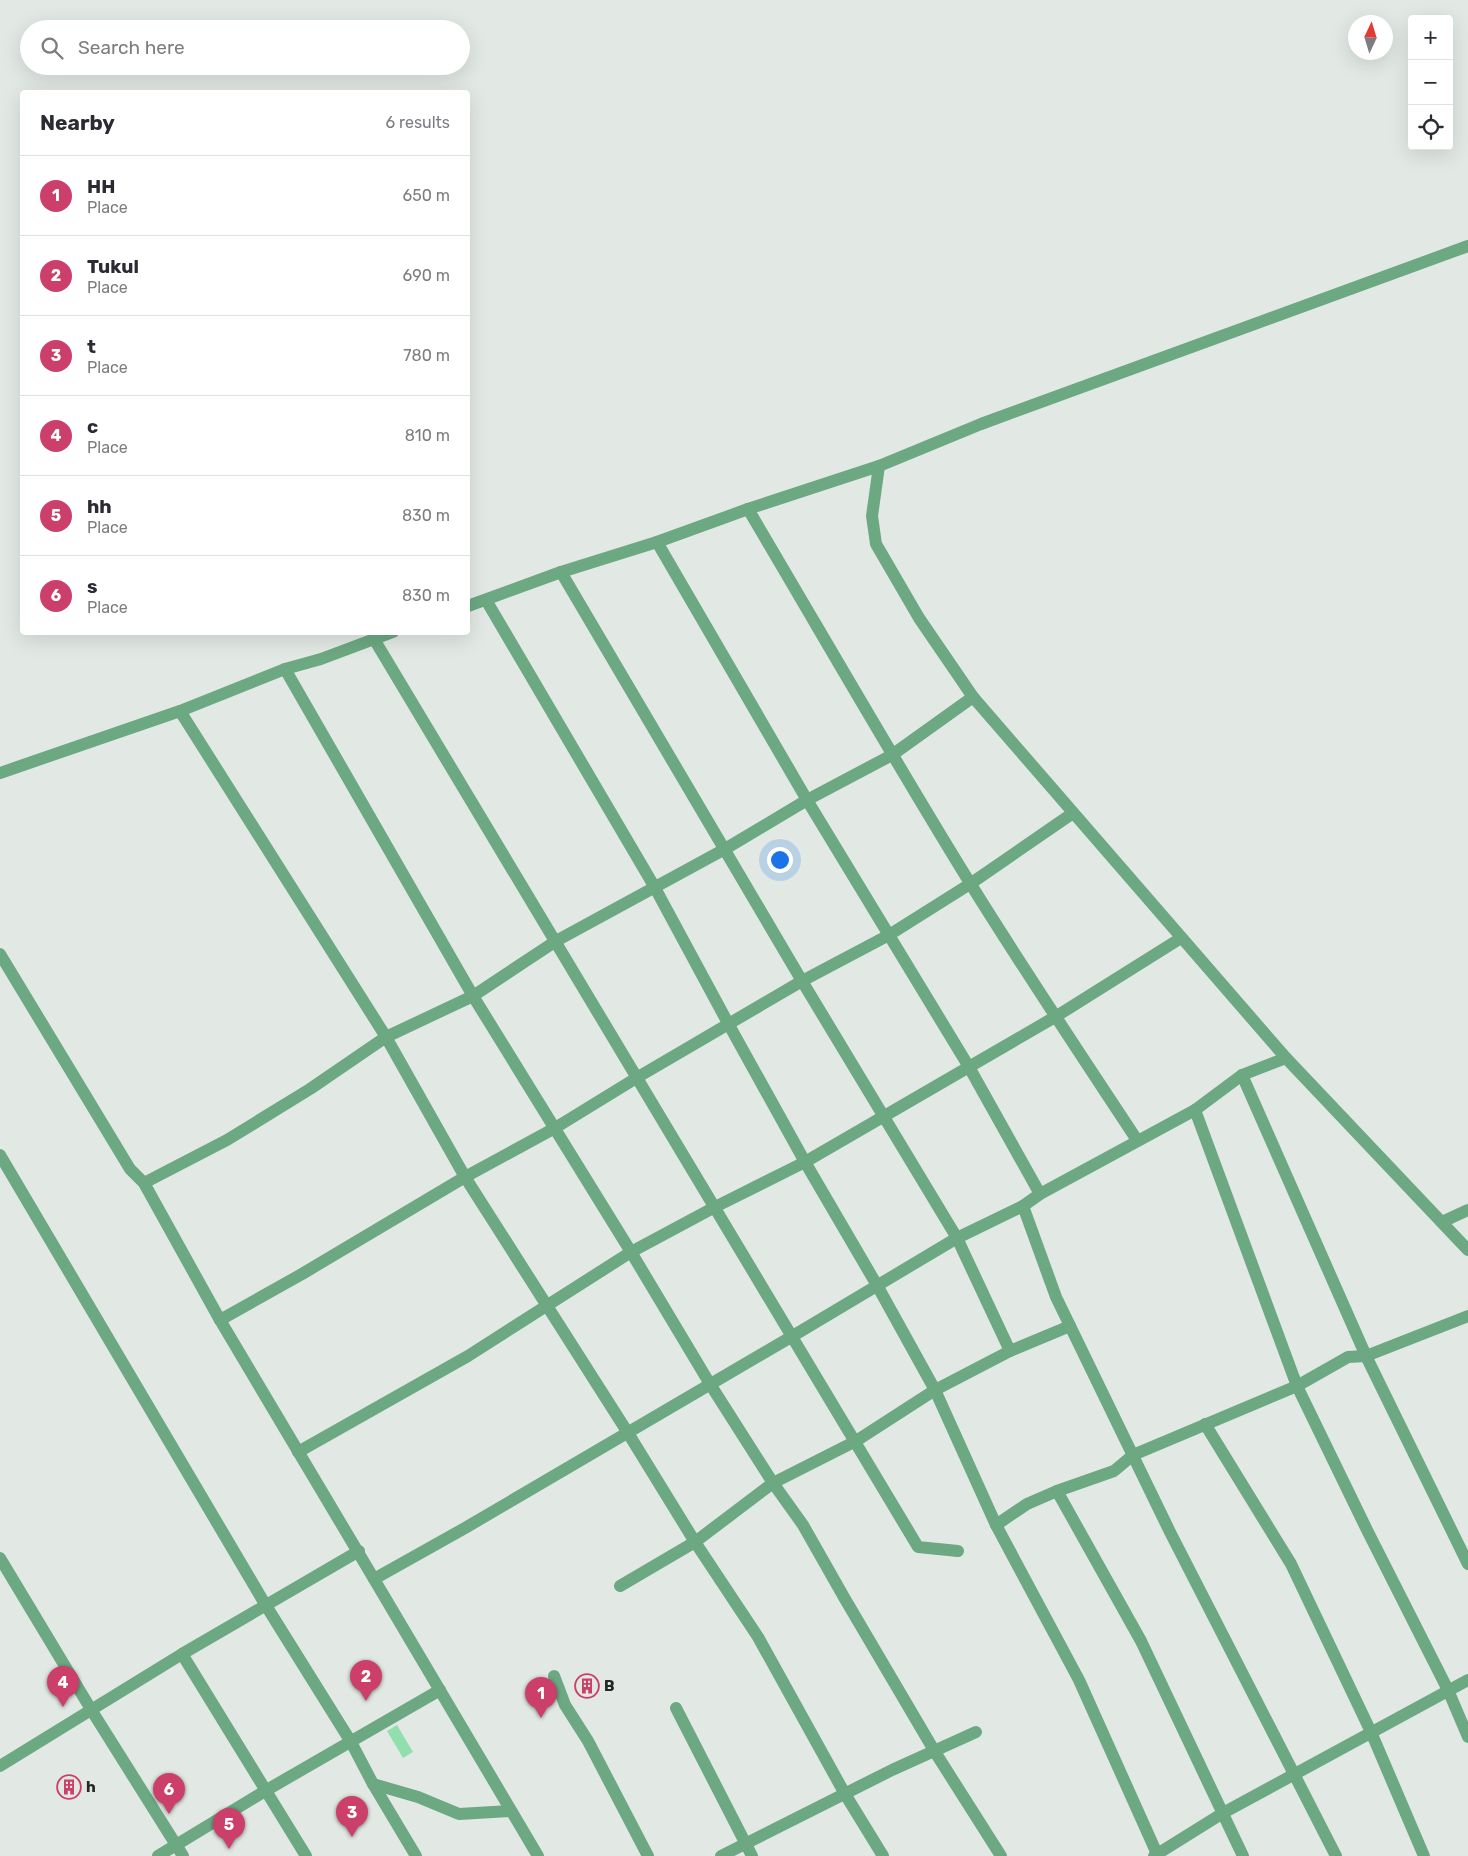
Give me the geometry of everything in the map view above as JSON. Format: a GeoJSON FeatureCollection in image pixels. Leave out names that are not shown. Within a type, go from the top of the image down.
{"type":"FeatureCollection","features":[{"type":"Feature","properties":{"kind":"street"},"geometry":{"type":"LineString","coordinates":[[470,605],[561,572],[657,542],[748,509],[879,466],[981,424],[1100,382],[1136,366],[1468,246]]}},
{"type":"Feature","properties":{"kind":"street"},"geometry":{"type":"LineString","coordinates":[[879,466],[872,516],[876,544],[919,618],[973,696],[1286,1058],[1468,1250]]}},
{"type":"Feature","properties":{"kind":"street"},"geometry":{"type":"LineString","coordinates":[[748,509],[970,884],[1137,1140]]}},
{"type":"Feature","properties":{"kind":"street"},"geometry":{"type":"LineString","coordinates":[[657,542],[807,800],[969,1066],[1040,1194]]}},
{"type":"Feature","properties":{"kind":"street"},"geometry":{"type":"LineString","coordinates":[[561,572],[802,981],[957,1238],[1010,1351]]}},
{"type":"Feature","properties":{"kind":"street"},"geometry":{"type":"LineString","coordinates":[[486,600],[654,886],[805,1162],[878,1286],[935,1390],[996,1525],[1079,1680],[1156,1855],[1223,1813],[1468,1680]]}},
{"type":"Feature","properties":{"kind":"street"},"geometry":{"type":"LineString","coordinates":[[0,773],[180,711],[284,669],[321,659],[385,635]]}},
{"type":"Feature","properties":{"kind":"street"},"geometry":{"type":"LineString","coordinates":[[374,639],[918,1547],[958,1551]]}},
{"type":"Feature","properties":{"kind":"street"},"geometry":{"type":"LineString","coordinates":[[284,669],[473,996],[710,1384],[773,1483],[803,1525],[935,1752],[1002,1856]]}},
{"type":"Feature","properties":{"kind":"street"},"geometry":{"type":"LineString","coordinates":[[144,1183],[227,1140],[310,1089],[386,1037],[473,996],[556,941],[725,849],[807,800],[892,755],[973,696]]}},
{"type":"Feature","properties":{"kind":"street"},"geometry":{"type":"LineString","coordinates":[[180,711],[386,1037],[465,1177],[695,1542],[758,1637],[845,1794],[883,1856]]}},
{"type":"Feature","properties":{"kind":"street"},"geometry":{"type":"LineString","coordinates":[[220,1320],[302,1274],[465,1177],[555,1128],[802,981],[889,935],[970,884],[1073,813]]}},
{"type":"Feature","properties":{"kind":"street"},"geometry":{"type":"LineString","coordinates":[[298,1452],[468,1356],[631,1252],[805,1162],[1055,1017],[1182,938]]}},
{"type":"Feature","properties":{"kind":"street"},"geometry":{"type":"LineString","coordinates":[[0,954],[130,1169],[144,1183],[220,1320],[359,1551],[538,1856]]}},
{"type":"Feature","properties":{"kind":"street"},"geometry":{"type":"LineString","coordinates":[[374,1579],[792,1338],[957,1238],[1022,1206],[1137,1140],[1195,1110],[1242,1075],[1286,1058]]}},
{"type":"Feature","properties":{"kind":"street"},"geometry":{"type":"LineString","coordinates":[[1242,1075],[1366,1356],[1468,1564]]}},
{"type":"Feature","properties":{"kind":"street"},"geometry":{"type":"LineString","coordinates":[[1195,1110],[1297,1386],[1448,1690],[1468,1737]]}},
{"type":"Feature","properties":{"kind":"street"},"geometry":{"type":"LineString","coordinates":[[0,1156],[266,1604],[351,1742],[373,1784],[416,1856]]}},
{"type":"Feature","properties":{"kind":"street"},"geometry":{"type":"LineString","coordinates":[[1022,1206],[1056,1297],[1070,1326],[1174,1540],[1336,1856]]}},
{"type":"Feature","properties":{"kind":"street"},"geometry":{"type":"LineString","coordinates":[[1442,1222],[1468,1210]]}},
{"type":"Feature","properties":{"kind":"street"},"geometry":{"type":"LineString","coordinates":[[996,1525],[1027,1504],[1057,1491],[1114,1471],[1133,1455],[1297,1386],[1348,1357],[1366,1356],[1468,1316]]}},
{"type":"Feature","properties":{"kind":"street"},"geometry":{"type":"LineString","coordinates":[[620,1586],[695,1542],[773,1483],[856,1441],[935,1390],[1010,1351],[1070,1326]]}},
{"type":"Feature","properties":{"kind":"street"},"geometry":{"type":"LineString","coordinates":[[1205,1424],[1291,1564],[1371,1732],[1424,1856]]}},
{"type":"Feature","properties":{"kind":"street"},"geometry":{"type":"LineString","coordinates":[[1057,1491],[1141,1641],[1243,1856]]}},
{"type":"Feature","properties":{"kind":"street"},"geometry":{"type":"LineString","coordinates":[[0,1766],[182,1654],[359,1551]]}},
{"type":"Feature","properties":{"kind":"street"},"geometry":{"type":"LineString","coordinates":[[0,1558],[92,1711],[180,1851]]}},
{"type":"Feature","properties":{"kind":"street"},"geometry":{"type":"LineString","coordinates":[[182,1654],[306,1856]]}},
{"type":"Feature","properties":{"kind":"street"},"geometry":{"type":"LineString","coordinates":[[554,1676],[564,1705],[588,1741],[648,1856]]}},
{"type":"Feature","properties":{"kind":"street"},"geometry":{"type":"LineString","coordinates":[[158,1856],[180,1851],[265,1791],[440,1690]]}},
{"type":"Feature","properties":{"kind":"street"},"geometry":{"type":"LineString","coordinates":[[676,1708],[752,1856]]}},
{"type":"Feature","properties":{"kind":"street"},"geometry":{"type":"LineString","coordinates":[[721,1856],[892,1770],[976,1732]]}},
{"type":"Feature","properties":{"kind":"street"},"geometry":{"type":"LineString","coordinates":[[373,1784],[418,1797],[459,1814],[511,1811]]}},
{"type":"Feature","properties":{"kind":"green space"},"geometry":{"type":"Polygon","coordinates":[[[397,1725],[413,1752],[403,1758],[387,1731],[397,1725]]]}},
{"type":"Feature","properties":{"kind":"place","name":"B"},"geometry":{"type":"Point","coordinates":[587,1686]}},
{"type":"Feature","properties":{"kind":"place","name":"Tukul"},"geometry":{"type":"Point","coordinates":[366,1701]}},
{"type":"Feature","properties":{"kind":"place","name":"c"},"geometry":{"type":"Point","coordinates":[63,1707]}},
{"type":"Feature","properties":{"kind":"place","name":"HH"},"geometry":{"type":"Point","coordinates":[541,1718]}},
{"type":"Feature","properties":{"kind":"place","name":"h"},"geometry":{"type":"Point","coordinates":[69,1787]}},
{"type":"Feature","properties":{"kind":"place","name":"s"},"geometry":{"type":"Point","coordinates":[169,1814]}},
{"type":"Feature","properties":{"kind":"place","name":"t"},"geometry":{"type":"Point","coordinates":[352,1837]}},
{"type":"Feature","properties":{"kind":"place","name":"hh"},"geometry":{"type":"Point","coordinates":[229,1849]}}]}
